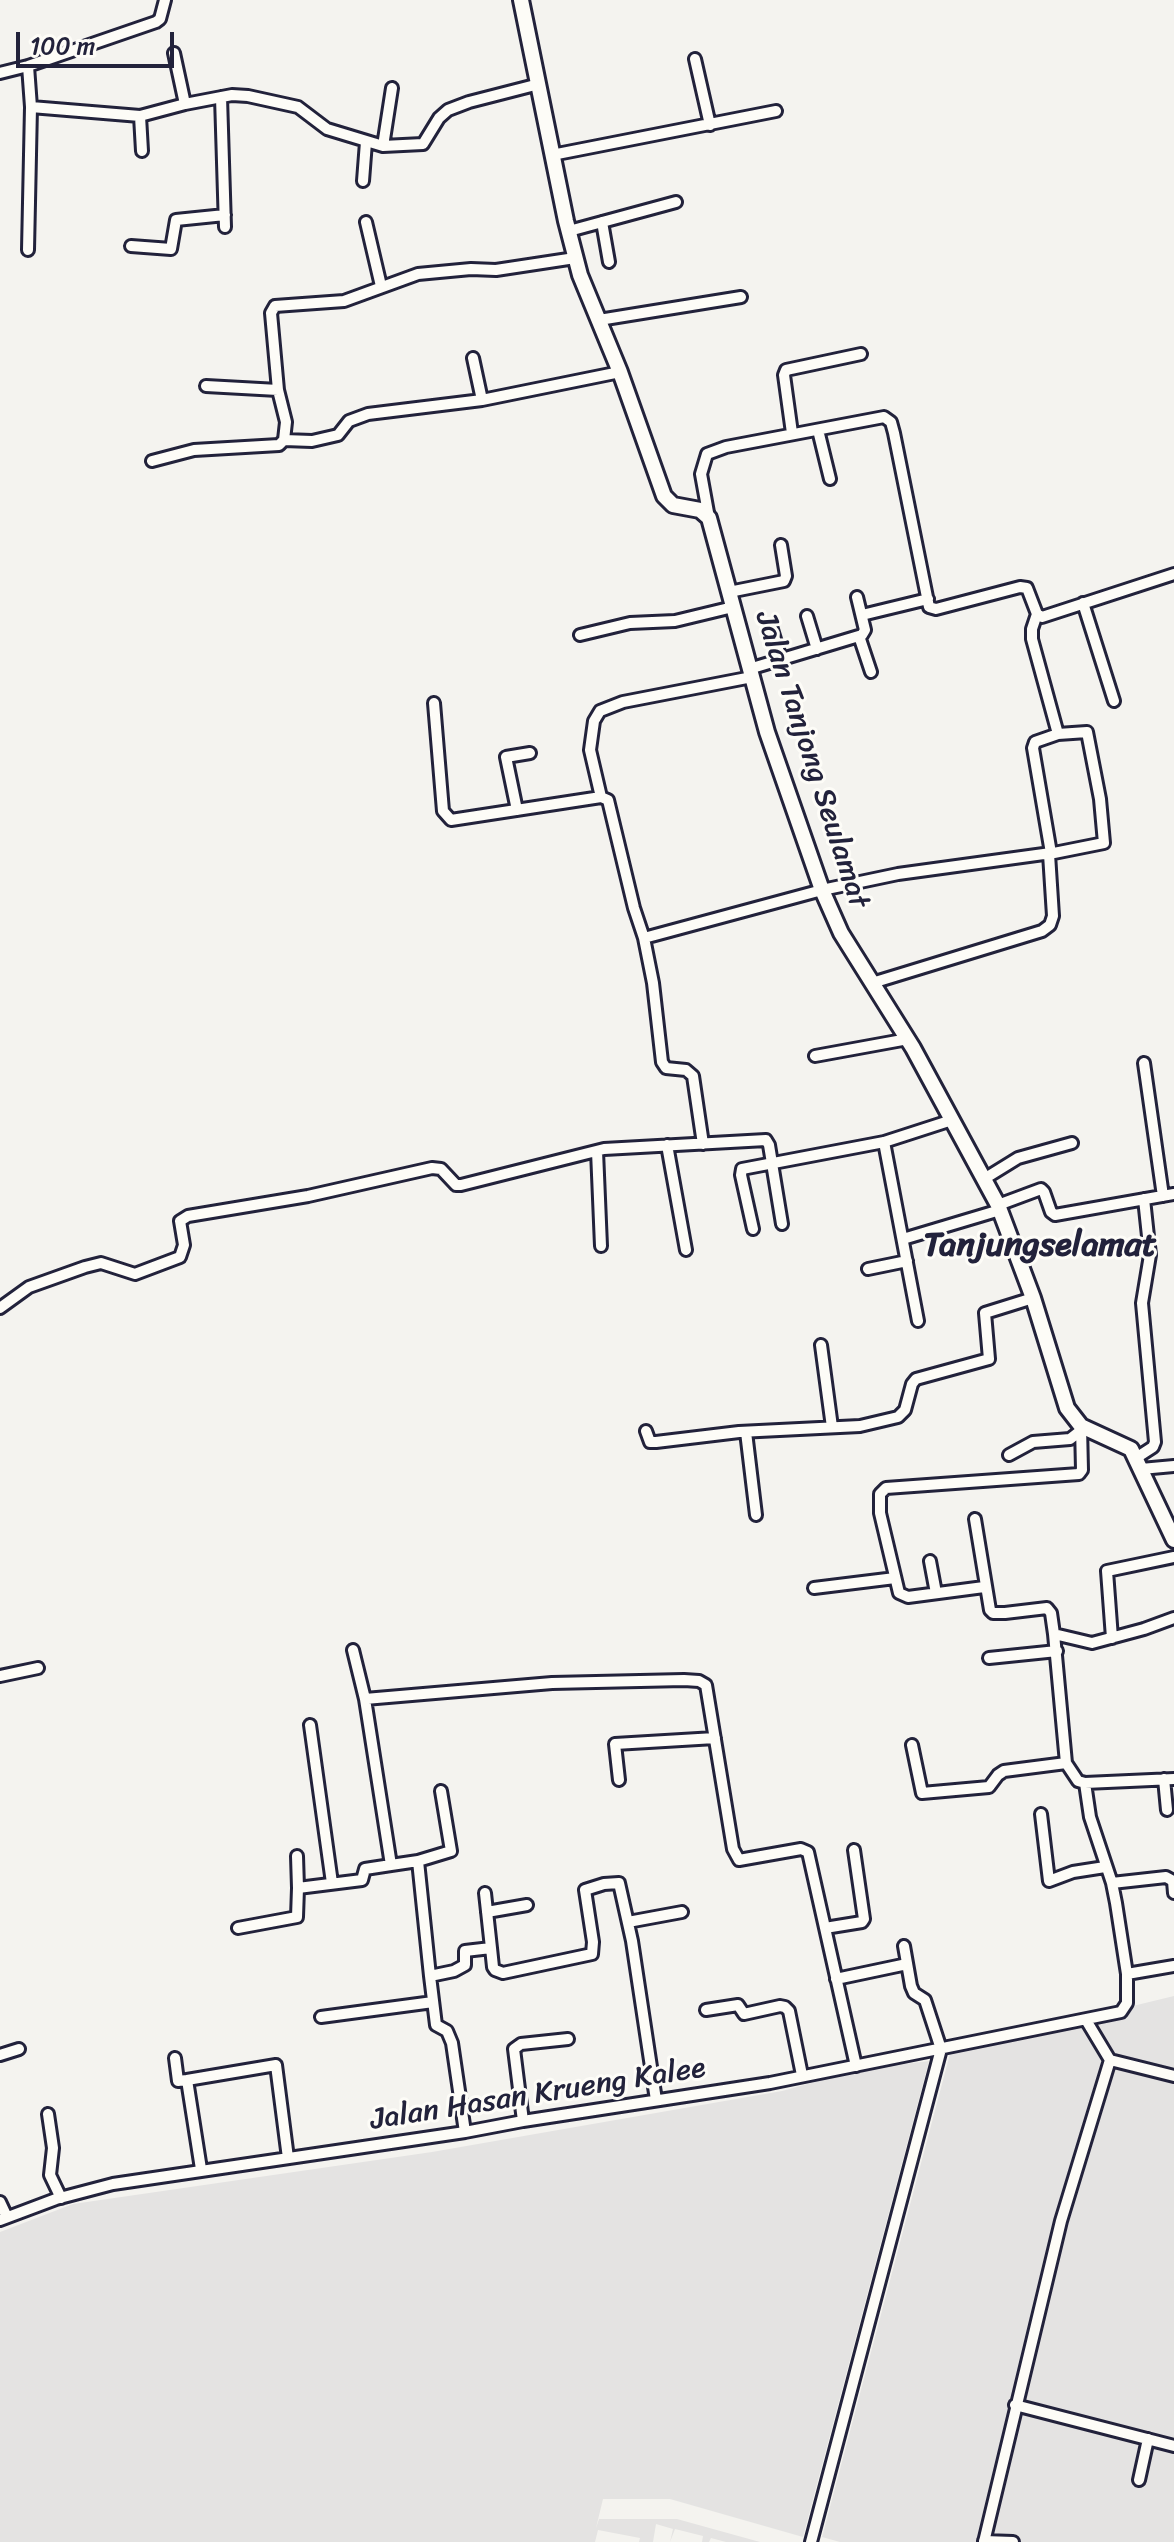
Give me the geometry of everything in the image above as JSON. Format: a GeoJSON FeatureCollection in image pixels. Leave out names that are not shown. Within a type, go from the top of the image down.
{"type":"FeatureCollection","features":[{"type":"Feature","properties":{"kind":"street"},"geometry":{"type":"LineString","coordinates":[[0,73],[156,22],[160,19],[165,0]]}},
{"type":"Feature","properties":{"kind":"street"},"geometry":{"type":"LineString","coordinates":[[521,0],[575,258],[666,500],[677,507],[700,510],[709,518]]}},
{"type":"Feature","properties":{"kind":"street"},"geometry":{"type":"LineString","coordinates":[[174,53],[185,104]]}},
{"type":"Feature","properties":{"kind":"street"},"geometry":{"type":"LineString","coordinates":[[695,59],[710,125]]}},
{"type":"Feature","properties":{"kind":"street"},"geometry":{"type":"LineString","coordinates":[[28,66],[31,107],[28,250]]}},
{"type":"Feature","properties":{"kind":"street"},"geometry":{"type":"LineString","coordinates":[[31,107],[140,116],[221,97],[248,96],[298,107],[327,129],[383,146],[423,144],[439,118],[448,110],[539,84]]}},
{"type":"Feature","properties":{"kind":"street"},"geometry":{"type":"LineString","coordinates":[[383,146],[392,88]]}},
{"type":"Feature","properties":{"kind":"street"},"geometry":{"type":"LineString","coordinates":[[221,97],[225,227]]}},
{"type":"Feature","properties":{"kind":"street"},"geometry":{"type":"LineString","coordinates":[[552,155],[776,111]]}},
{"type":"Feature","properties":{"kind":"street"},"geometry":{"type":"LineString","coordinates":[[140,116],[142,151]]}},
{"type":"Feature","properties":{"kind":"street"},"geometry":{"type":"LineString","coordinates":[[363,181],[366,142]]}},
{"type":"Feature","properties":{"kind":"street"},"geometry":{"type":"LineString","coordinates":[[569,231],[676,202]]}},
{"type":"Feature","properties":{"kind":"street"},"geometry":{"type":"LineString","coordinates":[[131,246],[171,249],[176,220],[225,215]]}},
{"type":"Feature","properties":{"kind":"street"},"geometry":{"type":"LineString","coordinates":[[366,222],[381,286]]}},
{"type":"Feature","properties":{"kind":"street"},"geometry":{"type":"LineString","coordinates":[[602,222],[609,262]]}},
{"type":"Feature","properties":{"kind":"street"},"geometry":{"type":"LineString","coordinates":[[152,461],[194,450],[279,445],[284,440],[286,422],[278,390],[272,308],[344,301],[418,274],[496,270],[575,258]]}},
{"type":"Feature","properties":{"kind":"street"},"geometry":{"type":"LineString","coordinates":[[599,320],[741,297]]}},
{"type":"Feature","properties":{"kind":"street"},"geometry":{"type":"LineString","coordinates":[[792,433],[784,375],[786,370],[861,354]]}},
{"type":"Feature","properties":{"kind":"street"},"geometry":{"type":"LineString","coordinates":[[473,358],[482,400]]}},
{"type":"Feature","properties":{"kind":"street"},"geometry":{"type":"LineString","coordinates":[[284,440],[312,441],[338,435],[349,421],[368,414],[482,400],[620,372]]}},
{"type":"Feature","properties":{"kind":"street"},"geometry":{"type":"LineString","coordinates":[[206,386],[278,390]]}},
{"type":"Feature","properties":{"kind":"street"},"geometry":{"type":"LineString","coordinates":[[709,518],[701,474],[707,454],[792,433],[884,417],[891,422],[929,607],[936,609],[1020,587],[1027,588],[1037,614],[1042,617],[1174,574]]}},
{"type":"Feature","properties":{"kind":"street"},"geometry":{"type":"LineString","coordinates":[[818,430],[830,479]]}},
{"type":"Feature","properties":{"kind":"street","name":"Jalan Tanjong Seulamat"},"geometry":{"type":"LineString","coordinates":[[709,518],[767,732],[822,890],[841,933],[908,1039],[999,1208],[1033,1298],[1067,1408],[1080,1429]]}},
{"type":"Feature","properties":{"kind":"street"},"geometry":{"type":"LineString","coordinates":[[580,635],[630,623],[675,621],[784,581],[786,576],[781,545]]}},
{"type":"Feature","properties":{"kind":"street"},"geometry":{"type":"LineString","coordinates":[[703,1144],[693,1076],[686,1070],[666,1068],[662,1062],[653,983],[644,938],[609,803],[601,797],[590,750],[594,721],[600,711],[623,702],[750,673],[781,659],[859,636],[865,630],[857,597]]}},
{"type":"Feature","properties":{"kind":"street"},"geometry":{"type":"LineString","coordinates":[[862,615],[928,599]]}},
{"type":"Feature","properties":{"kind":"street"},"geometry":{"type":"LineString","coordinates":[[1083,603],[1114,701]]}},
{"type":"Feature","properties":{"kind":"street"},"geometry":{"type":"LineString","coordinates":[[1037,614],[1032,639],[1058,734]]}},
{"type":"Feature","properties":{"kind":"street"},"geometry":{"type":"LineString","coordinates":[[807,616],[817,649]]}},
{"type":"Feature","properties":{"kind":"street"},"geometry":{"type":"LineString","coordinates":[[771,626],[781,659]]}},
{"type":"Feature","properties":{"kind":"street"},"geometry":{"type":"LineString","coordinates":[[859,636],[871,672]]}},
{"type":"Feature","properties":{"kind":"street"},"geometry":{"type":"LineString","coordinates":[[434,703],[445,816],[451,820],[601,797]]}},
{"type":"Feature","properties":{"kind":"street"},"geometry":{"type":"LineString","coordinates":[[644,938],[822,890],[898,874],[1051,853],[1101,845],[1106,839],[1087,732],[1058,734],[1035,742],[1033,748],[1051,853],[1048,857],[1053,916],[1047,928],[872,983]]}},
{"type":"Feature","properties":{"kind":"street"},"geometry":{"type":"LineString","coordinates":[[517,810],[506,757],[530,753]]}},
{"type":"Feature","properties":{"kind":"street"},"geometry":{"type":"LineString","coordinates":[[815,1056],[908,1039]]}},
{"type":"Feature","properties":{"kind":"street"},"geometry":{"type":"LineString","coordinates":[[903,1239],[999,1208],[1041,1189],[1055,1215],[1169,1195],[1144,1063]]}},
{"type":"Feature","properties":{"kind":"street"},"geometry":{"type":"LineString","coordinates":[[753,1229],[741,1172],[745,1168],[884,1142],[952,1120]]}},
{"type":"Feature","properties":{"kind":"street"},"geometry":{"type":"LineString","coordinates":[[0,1308],[29,1287],[85,1267],[101,1263],[135,1274],[180,1257],[184,1245],[180,1221],[188,1216],[308,1196],[432,1168],[441,1169],[456,1185],[461,1185],[597,1151],[763,1139],[769,1145],[782,1224]]}},
{"type":"Feature","properties":{"kind":"street"},"geometry":{"type":"LineString","coordinates":[[884,1142],[918,1321]]}},
{"type":"Feature","properties":{"kind":"street"},"geometry":{"type":"LineString","coordinates":[[984,1179],[1018,1158],[1072,1143]]}},
{"type":"Feature","properties":{"kind":"street"},"geometry":{"type":"LineString","coordinates":[[667,1145],[686,1250]]}},
{"type":"Feature","properties":{"kind":"street"},"geometry":{"type":"LineString","coordinates":[[597,1151],[601,1246]]}},
{"type":"Feature","properties":{"kind":"street"},"geometry":{"type":"LineString","coordinates":[[1138,1463],[1155,1442],[1142,1303],[1150,1255],[1144,1199]]}},
{"type":"Feature","properties":{"kind":"street"},"geometry":{"type":"LineString","coordinates":[[868,1269],[907,1261]]}},
{"type":"Feature","properties":{"kind":"street"},"geometry":{"type":"LineString","coordinates":[[646,1431],[650,1442],[746,1432],[860,1426],[898,1417],[905,1410],[916,1379],[986,1361],[991,1356],[985,1313],[1033,1298]]}},
{"type":"Feature","properties":{"kind":"street"},"geometry":{"type":"LineString","coordinates":[[821,1345],[832,1427]]}},
{"type":"Feature","properties":{"kind":"street"},"geometry":{"type":"LineString","coordinates":[[1080,1429],[1131,1449],[1174,1540]]}},
{"type":"Feature","properties":{"kind":"street"},"geometry":{"type":"LineString","coordinates":[[1009,1455],[1033,1442],[1070,1439],[1080,1429]]}},
{"type":"Feature","properties":{"kind":"street"},"geometry":{"type":"LineString","coordinates":[[984,1587],[903,1596],[899,1593],[879,1497],[886,1488],[1079,1474],[1082,1470],[1080,1429]]}},
{"type":"Feature","properties":{"kind":"street"},"geometry":{"type":"LineString","coordinates":[[746,1432],[756,1515]]}},
{"type":"Feature","properties":{"kind":"street"},"geometry":{"type":"LineString","coordinates":[[1138,1463],[1174,1466]]}},
{"type":"Feature","properties":{"kind":"street"},"geometry":{"type":"LineString","coordinates":[[975,1519],[984,1587],[993,1613],[1049,1609],[1057,1651],[1066,1763],[1078,1781],[1085,1783],[1169,1779],[1167,1810]]}},
{"type":"Feature","properties":{"kind":"street"},"geometry":{"type":"LineString","coordinates":[[1112,1638],[1107,1571],[1174,1557]]}},
{"type":"Feature","properties":{"kind":"street"},"geometry":{"type":"LineString","coordinates":[[930,1561],[936,1593]]}},
{"type":"Feature","properties":{"kind":"street"},"geometry":{"type":"LineString","coordinates":[[814,1588],[895,1578]]}},
{"type":"Feature","properties":{"kind":"street"},"geometry":{"type":"LineString","coordinates":[[1054,1634],[1092,1643],[1174,1618]]}},
{"type":"Feature","properties":{"kind":"street"},"geometry":{"type":"LineString","coordinates":[[353,1650],[365,1699],[391,1865]]}},
{"type":"Feature","properties":{"kind":"street"},"geometry":{"type":"LineString","coordinates":[[989,1658],[1057,1651]]}},
{"type":"Feature","properties":{"kind":"street"},"geometry":{"type":"LineString","coordinates":[[0,1676],[38,1668]]}},
{"type":"Feature","properties":{"kind":"street"},"geometry":{"type":"LineString","coordinates":[[365,1699],[552,1683],[699,1681],[706,1685],[733,1849],[739,1860],[801,1849],[808,1852],[856,2066]]}},
{"type":"Feature","properties":{"kind":"street"},"geometry":{"type":"LineString","coordinates":[[310,1725],[332,1883]]}},
{"type":"Feature","properties":{"kind":"street"},"geometry":{"type":"LineString","coordinates":[[619,1780],[615,1744],[715,1738]]}},
{"type":"Feature","properties":{"kind":"street"},"geometry":{"type":"LineString","coordinates":[[912,1745],[922,1793],[989,1787],[1004,1771],[1066,1763]]}},
{"type":"Feature","properties":{"kind":"street"},"geometry":{"type":"LineString","coordinates":[[1085,1783],[1090,1817],[1112,1883],[1127,1974],[1174,1966]]}},
{"type":"Feature","properties":{"kind":"street"},"geometry":{"type":"LineString","coordinates":[[298,1888],[362,1880],[365,1869],[418,1861],[451,1851],[441,1791]]}},
{"type":"Feature","properties":{"kind":"street"},"geometry":{"type":"LineString","coordinates":[[1041,1814],[1049,1881],[1073,1872],[1105,1867]]}},
{"type":"Feature","properties":{"kind":"street"},"geometry":{"type":"LineString","coordinates":[[825,1928],[862,1922],[864,1919],[854,1850]]}},
{"type":"Feature","properties":{"kind":"street"},"geometry":{"type":"LineString","coordinates":[[238,1928],[297,1917],[297,1856]]}},
{"type":"Feature","properties":{"kind":"street"},"geometry":{"type":"LineString","coordinates":[[418,1861],[436,2025],[447,2031],[452,2043],[465,2132]]}},
{"type":"Feature","properties":{"kind":"street"},"geometry":{"type":"LineString","coordinates":[[1112,1883],[1166,1877],[1173,1881],[1174,1893]]}},
{"type":"Feature","properties":{"kind":"street"},"geometry":{"type":"LineString","coordinates":[[485,1893],[495,1970],[503,1973],[592,1954],[585,1890],[619,1883],[656,2100]]}},
{"type":"Feature","properties":{"kind":"street"},"geometry":{"type":"LineString","coordinates":[[487,1912],[527,1905]]}},
{"type":"Feature","properties":{"kind":"street"},"geometry":{"type":"LineString","coordinates":[[628,1922],[682,1912]]}},
{"type":"Feature","properties":{"kind":"street"},"geometry":{"type":"LineString","coordinates":[[811,2542],[941,2049],[925,2000],[914,1993],[911,1986],[904,1946]]}},
{"type":"Feature","properties":{"kind":"street"},"geometry":{"type":"LineString","coordinates":[[430,1976],[454,1971],[465,1965],[465,1951],[491,1948]]}},
{"type":"Feature","properties":{"kind":"street"},"geometry":{"type":"LineString","coordinates":[[836,1979],[907,1964]]}},
{"type":"Feature","properties":{"kind":"street","name":"Jalan Hasan Krueng Kalee"},"geometry":{"type":"LineString","coordinates":[[3,2219],[61,2198],[113,2184],[770,2083],[1086,2020],[1121,2012],[1127,2003],[1127,1974]]}},
{"type":"Feature","properties":{"kind":"street"},"geometry":{"type":"LineString","coordinates":[[321,2017],[433,2002]]}},
{"type":"Feature","properties":{"kind":"street"},"geometry":{"type":"LineString","coordinates":[[706,2010],[738,2005],[744,2014],[785,2007],[789,2011],[802,2075]]}},
{"type":"Feature","properties":{"kind":"street"},"geometry":{"type":"LineString","coordinates":[[1086,2020],[1110,2060],[1174,2076]]}},
{"type":"Feature","properties":{"kind":"street"},"geometry":{"type":"LineString","coordinates":[[523,2121],[514,2049],[521,2044],[568,2039]]}},
{"type":"Feature","properties":{"kind":"street"},"geometry":{"type":"LineString","coordinates":[[0,2055],[19,2049]]}},
{"type":"Feature","properties":{"kind":"street"},"geometry":{"type":"LineString","coordinates":[[175,2058],[178,2081],[276,2065],[288,2158]]}},
{"type":"Feature","properties":{"kind":"street"},"geometry":{"type":"LineString","coordinates":[[1013,2542],[984,2542],[1061,2221],[1110,2060]]}},
{"type":"Feature","properties":{"kind":"street"},"geometry":{"type":"LineString","coordinates":[[187,2080],[201,2169]]}},
{"type":"Feature","properties":{"kind":"street"},"geometry":{"type":"LineString","coordinates":[[48,2114],[53,2148],[50,2175],[61,2198]]}},
{"type":"Feature","properties":{"kind":"street"},"geometry":{"type":"LineString","coordinates":[[0,2202],[3,2219]]}},
{"type":"Feature","properties":{"kind":"street"},"geometry":{"type":"LineString","coordinates":[[1015,2405],[1174,2446]]}},
{"type":"Feature","properties":{"kind":"street"},"geometry":{"type":"LineString","coordinates":[[1139,2480],[1148,2439]]}},
{"type":"Feature","properties":{"kind":"shaded area"},"geometry":{"type":"Polygon","coordinates":[[[1174,1996],[1174,2542],[840,2542],[822,2537],[951,2050],[1174,1996]]]}},
{"type":"Feature","properties":{"kind":"shaded area"},"geometry":{"type":"Polygon","coordinates":[[[929,2061],[803,2537],[670,2499],[603,2499],[596,2528],[599,2519],[677,2519],[760,2542],[726,2542],[711,2538],[709,2542],[702,2542],[703,2536],[675,2529],[670,2542],[673,2529],[656,2524],[653,2542],[639,2542],[640,2538],[598,2530],[595,2542],[0,2542],[0,2232],[73,2204],[432,2152],[782,2091],[863,2069],[929,2061]]]}},
{"type":"Feature","properties":{"kind":"district","name":"Tanjungselamat"},"geometry":{"type":"Point","coordinates":[1040,1246]}}]}
